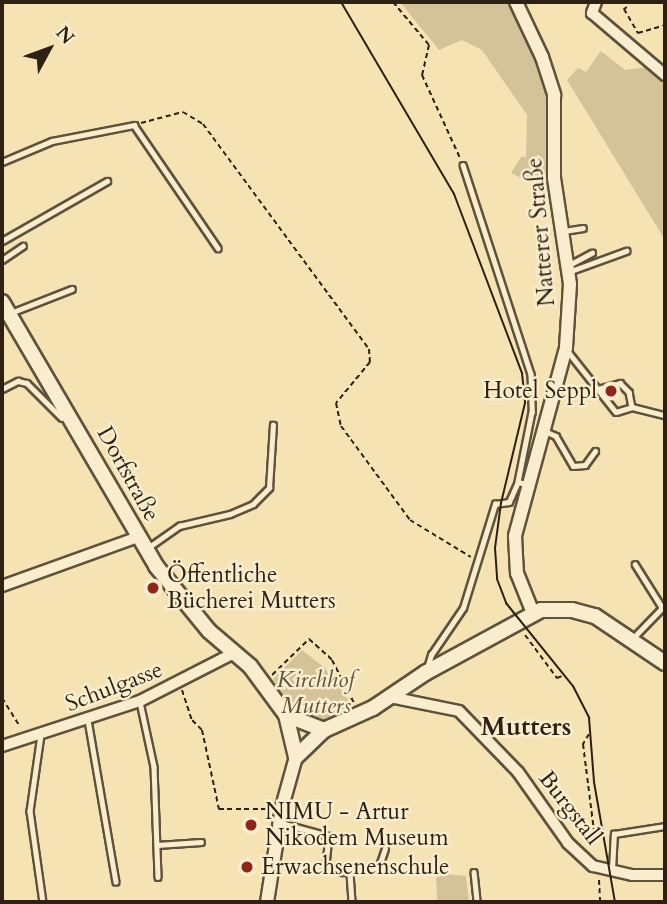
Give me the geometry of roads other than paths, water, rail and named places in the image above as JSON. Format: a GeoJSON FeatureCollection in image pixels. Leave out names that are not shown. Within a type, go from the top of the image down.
{"type":"FeatureCollection","features":[{"type":"Feature","properties":{"kind":"main road","name":"Dorfstraße"},"geometry":{"type":"LineString","coordinates":[[5,308],[75,424],[141,543],[180,598],[263,682],[286,715]]}},
{"type":"Feature","properties":{"kind":"main road"},"geometry":{"type":"LineString","coordinates":[[296,757],[324,730],[362,714],[425,673],[533,613],[550,609],[583,612],[631,639],[665,663]]}},
{"type":"Feature","properties":{"kind":"main road"},"geometry":{"type":"LineString","coordinates":[[286,715],[324,730]]}},
{"type":"Feature","properties":{"kind":"main road"},"geometry":{"type":"LineString","coordinates":[[286,715],[296,757]]}},
{"type":"Feature","properties":{"kind":"street","name":"Natterer Straße"},"geometry":{"type":"LineString","coordinates":[[516,2],[548,71],[554,95],[554,178],[568,268],[566,348],[543,430],[522,483],[516,523],[515,561],[533,613]]}},
{"type":"Feature","properties":{"kind":"street"},"geometry":{"type":"LineString","coordinates":[[596,2],[592,13],[665,75]]}},
{"type":"Feature","properties":{"kind":"street"},"geometry":{"type":"LineString","coordinates":[[2,586],[141,543]]}},
{"type":"Feature","properties":{"kind":"street","name":"Schulgasse"},"geometry":{"type":"LineString","coordinates":[[2,746],[140,701],[234,653]]}},
{"type":"Feature","properties":{"kind":"street","name":"Burgstall"},"geometry":{"type":"LineString","coordinates":[[390,697],[459,710],[518,772],[582,857],[598,867],[665,875]]}},
{"type":"Feature","properties":{"kind":"street"},"geometry":{"type":"LineString","coordinates":[[267,902],[282,807],[296,757]]}},
{"type":"Feature","properties":{"kind":"lane"},"geometry":{"type":"LineString","coordinates":[[2,162],[52,141],[134,125],[218,248]]}},
{"type":"Feature","properties":{"kind":"lane"},"geometry":{"type":"LineString","coordinates":[[425,673],[430,655],[463,608],[480,561],[495,503],[509,502],[522,483],[532,412],[531,374],[463,165]]}},
{"type":"Feature","properties":{"kind":"lane"},"geometry":{"type":"LineString","coordinates":[[2,240],[107,181]]}},
{"type":"Feature","properties":{"kind":"lane"},"geometry":{"type":"LineString","coordinates":[[563,232],[583,228]]}},
{"type":"Feature","properties":{"kind":"lane"},"geometry":{"type":"LineString","coordinates":[[2,260],[23,246]]}},
{"type":"Feature","properties":{"kind":"lane"},"geometry":{"type":"LineString","coordinates":[[568,268],[626,251]]}},
{"type":"Feature","properties":{"kind":"lane"},"geometry":{"type":"LineString","coordinates":[[568,268],[592,253]]}},
{"type":"Feature","properties":{"kind":"lane"},"geometry":{"type":"LineString","coordinates":[[5,308],[72,289]]}},
{"type":"Feature","properties":{"kind":"lane"},"geometry":{"type":"LineString","coordinates":[[566,348],[617,415],[632,407],[665,415]]}},
{"type":"Feature","properties":{"kind":"lane"},"geometry":{"type":"LineString","coordinates":[[2,389],[18,381],[27,383],[68,424],[75,424]]}},
{"type":"Feature","properties":{"kind":"lane"},"geometry":{"type":"LineString","coordinates":[[598,389],[620,383],[629,392],[632,407]]}},
{"type":"Feature","properties":{"kind":"lane"},"geometry":{"type":"LineString","coordinates":[[141,543],[180,526],[230,514],[253,503],[269,488],[273,425]]}},
{"type":"Feature","properties":{"kind":"lane"},"geometry":{"type":"LineString","coordinates":[[543,430],[556,436],[573,466],[585,465],[594,458],[595,451]]}},
{"type":"Feature","properties":{"kind":"lane"},"geometry":{"type":"LineString","coordinates":[[631,639],[663,608],[635,565]]}},
{"type":"Feature","properties":{"kind":"lane"},"geometry":{"type":"LineString","coordinates":[[140,701],[154,766],[158,877]]}},
{"type":"Feature","properties":{"kind":"lane"},"geometry":{"type":"LineString","coordinates":[[88,719],[116,882]]}},
{"type":"Feature","properties":{"kind":"lane"},"geometry":{"type":"LineString","coordinates":[[41,734],[30,811],[43,902]]}},
{"type":"Feature","properties":{"kind":"lane"},"geometry":{"type":"LineString","coordinates":[[280,823],[329,836],[326,864],[349,873],[379,866],[385,849]]}},
{"type":"Feature","properties":{"kind":"lane"},"geometry":{"type":"LineString","coordinates":[[612,870],[614,834],[665,827]]}},
{"type":"Feature","properties":{"kind":"lane"},"geometry":{"type":"LineString","coordinates":[[157,845],[201,842]]}},
{"type":"Feature","properties":{"kind":"lane"},"geometry":{"type":"LineString","coordinates":[[474,872],[477,902]]}},
{"type":"Feature","properties":{"kind":"lane"},"geometry":{"type":"LineString","coordinates":[[349,873],[352,902]]}},
{"type":"Feature","properties":{"kind":"tram line"},"geometry":{"type":"LineString","coordinates":[[341,2],[454,194],[522,373],[525,403],[501,503],[495,548],[497,579],[506,603],[573,686],[589,718],[594,782],[615,902]]}},
{"type":"Feature","properties":{"kind":"place","name":"Hotel Seppl"},"geometry":{"type":"Point","coordinates":[611,391]}},
{"type":"Feature","properties":{"kind":"place","name":"Öffentliche Bücherei Mutters"},"geometry":{"type":"Point","coordinates":[153,588]}},
{"type":"Feature","properties":{"kind":"place","name":"NIMU - Artur Nikodem Museum"},"geometry":{"type":"Point","coordinates":[251,825]}},
{"type":"Feature","properties":{"kind":"place","name":"Erwachsenenschule"},"geometry":{"type":"Point","coordinates":[247,867]}},
{"type":"Feature","properties":{"kind":"district","name":"Mutters"},"geometry":{"type":"Point","coordinates":[526,727]}},
{"type":"Feature","properties":{"kind":"park label","name":"Kirchhof Mutters"},"geometry":{"type":"Point","coordinates":[316,693]}}]}
